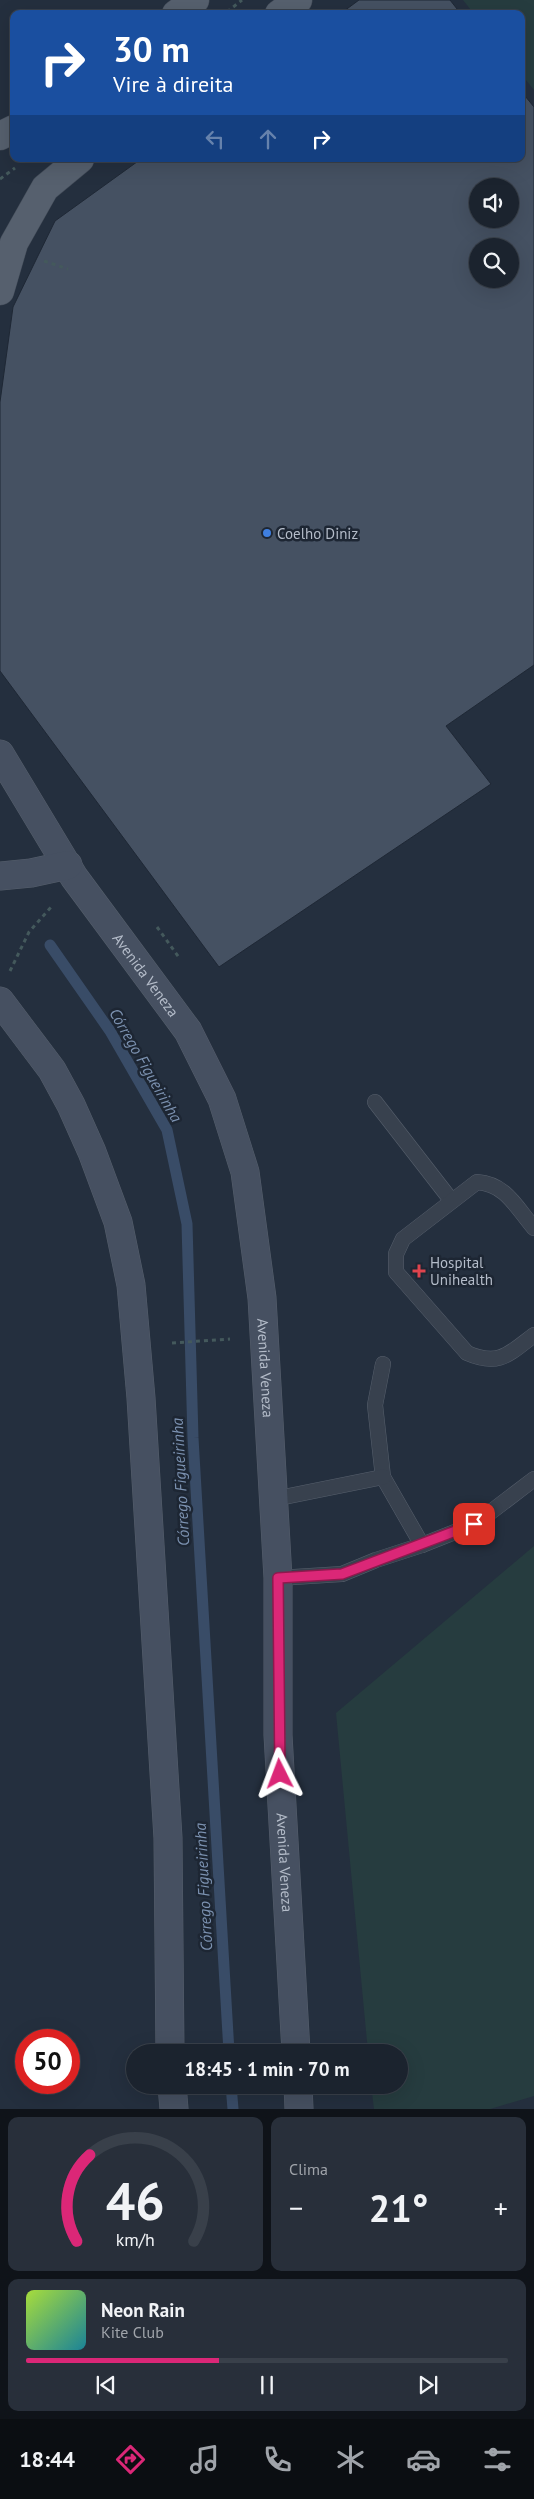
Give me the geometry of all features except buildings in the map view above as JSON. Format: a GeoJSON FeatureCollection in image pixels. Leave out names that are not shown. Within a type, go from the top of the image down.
{"type":"FeatureCollection","features":[{"type":"Feature","properties":{"kind":"main road"},"geometry":{"type":"LineString","coordinates":[[181,10],[195,0]]}},
{"type":"Feature","properties":{"kind":"main road"},"geometry":{"type":"LineString","coordinates":[[284,10],[298,0]]}},
{"type":"Feature","properties":{"kind":"main road"},"geometry":{"type":"LineString","coordinates":[[0,291],[14,243],[45,188],[76,162]]}},
{"type":"Feature","properties":{"kind":"main road","name":"Avenida Veneza"},"geometry":{"type":"LineString","coordinates":[[0,754],[68,865],[188,1031],[222,1098],[245,1172],[262,1298],[274,1499],[278,1578],[278,1734],[296,2044]]}},
{"type":"Feature","properties":{"kind":"main road"},"geometry":{"type":"LineString","coordinates":[[0,876],[31,873],[68,865]]}},
{"type":"Feature","properties":{"kind":"main road"},"geometry":{"type":"LineString","coordinates":[[0,1001],[52,1070],[92,1152],[118,1222],[131,1285],[141,1398],[168,1838],[170,2044]]}},
{"type":"Feature","properties":{"kind":"main road"},"geometry":{"type":"LineString","coordinates":[[173,2094],[174,2109]]}},
{"type":"Feature","properties":{"kind":"main road"},"geometry":{"type":"LineString","coordinates":[[298,2094],[299,2109]]}},
{"type":"Feature","properties":{"kind":"lane"},"geometry":{"type":"LineString","coordinates":[[375,1102],[451,1200]]}},
{"type":"Feature","properties":{"kind":"lane"},"geometry":{"type":"LineString","coordinates":[[534,1228],[500,1187],[477,1182],[451,1200],[403,1239],[396,1254],[396,1272],[467,1353],[481,1359],[503,1358],[534,1335]]}},
{"type":"Feature","properties":{"kind":"lane"},"geometry":{"type":"LineString","coordinates":[[383,1364],[375,1404],[383,1477],[422,1545]]}},
{"type":"Feature","properties":{"kind":"lane"},"geometry":{"type":"LineString","coordinates":[[274,1499],[383,1477]]}},
{"type":"Feature","properties":{"kind":"lane"},"geometry":{"type":"LineString","coordinates":[[278,1578],[342,1574],[376,1560],[422,1545],[474,1524],[534,1479]]}},
{"type":"Feature","properties":{"kind":"path"},"geometry":{"type":"LineString","coordinates":[[229,10],[242,0]]}},
{"type":"Feature","properties":{"kind":"path"},"geometry":{"type":"LineString","coordinates":[[37,259],[68,269]]}},
{"type":"Feature","properties":{"kind":"path"},"geometry":{"type":"LineString","coordinates":[[13,963],[29,932],[54,903]]}},
{"type":"Feature","properties":{"kind":"path"},"geometry":{"type":"LineString","coordinates":[[172,1343],[230,1340]]}},
{"type":"Feature","properties":{"kind":"green space"},"geometry":{"type":"Polygon","coordinates":[[[463,0],[534,0],[534,90],[525,79],[525,10],[471,10],[463,0]]]}},
{"type":"Feature","properties":{"kind":"green space"},"geometry":{"type":"Polygon","coordinates":[[[534,1546],[534,2096],[490,2109],[374,2109],[372,2094],[408,2094],[408,2044],[367,2044],[336,1713],[534,1546]]]}},
{"type":"Feature","properties":{"kind":"waterway","name":"Córrego Figueirinha"},"geometry":{"type":"LineString","coordinates":[[50,945],[110,1031],[167,1130],[187,1224],[193,1438],[229,2044]]}},
{"type":"Feature","properties":{"kind":"waterway","name":"Córrego Figueirinha"},"geometry":{"type":"LineString","coordinates":[[232,2094],[233,2109]]}},
{"type":"Feature","properties":{"kind":"place","name":"Coelho Diniz"},"geometry":{"type":"Point","coordinates":[267,533]}},
{"type":"Feature","properties":{"kind":"place","name":"Hospital Unihealth"},"geometry":{"type":"Point","coordinates":[419,1271]}},
{"type":"Feature","properties":{"kind":"route"},"geometry":{"type":"LineString","coordinates":[[280,1774],[278,1734],[278,1578],[342,1574],[474,1524]]}}]}
